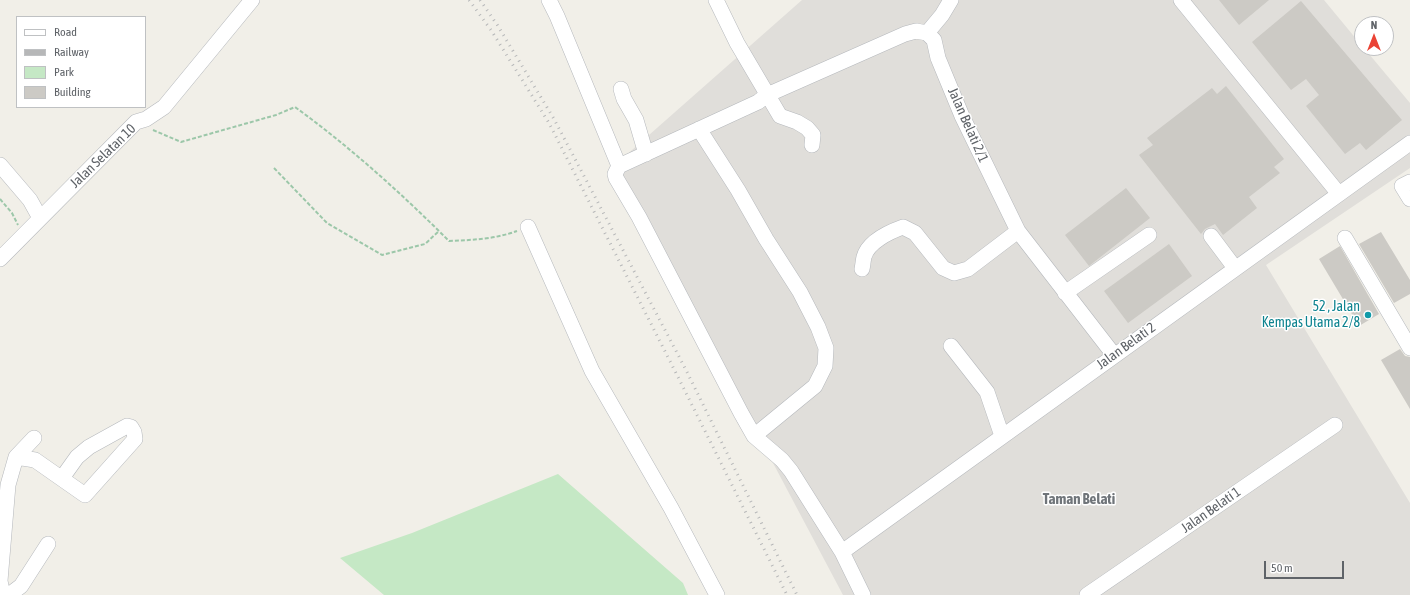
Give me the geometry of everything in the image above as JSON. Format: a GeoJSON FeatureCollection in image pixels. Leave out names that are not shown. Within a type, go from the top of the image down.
{"type":"FeatureCollection","features":[{"type":"Feature","properties":{"kind":"street","name":"Jalan Selatan 10"},"geometry":{"type":"LineString","coordinates":[[0,259],[136,122],[150,117],[164,107],[252,0]]}},
{"type":"Feature","properties":{"kind":"street"},"geometry":{"type":"LineString","coordinates":[[549,0],[619,166]]}},
{"type":"Feature","properties":{"kind":"street"},"geometry":{"type":"LineString","coordinates":[[716,0],[737,43],[780,116],[808,128],[813,135],[812,145]]}},
{"type":"Feature","properties":{"kind":"street"},"geometry":{"type":"LineString","coordinates":[[863,595],[842,552],[791,471],[782,460],[754,436],[615,174],[619,166],[758,102],[767,95],[905,34],[916,31],[927,33],[942,15],[951,0]]}},
{"type":"Feature","properties":{"kind":"street"},"geometry":{"type":"LineString","coordinates":[[1181,0],[1339,194]]}},
{"type":"Feature","properties":{"kind":"street","name":"Jalan Belati 2/1"},"geometry":{"type":"LineString","coordinates":[[927,33],[934,40],[938,58],[962,116],[1018,231],[1114,355]]}},
{"type":"Feature","properties":{"kind":"street"},"geometry":{"type":"LineString","coordinates":[[621,89],[624,99],[636,120],[646,154]]}},
{"type":"Feature","properties":{"kind":"street"},"geometry":{"type":"LineString","coordinates":[[699,129],[800,292],[818,327],[826,348],[825,366],[815,386],[754,436]]}},
{"type":"Feature","properties":{"kind":"street","name":"Jalan Belati 2"},"geometry":{"type":"LineString","coordinates":[[842,552],[1410,142]]}},
{"type":"Feature","properties":{"kind":"street"},"geometry":{"type":"LineString","coordinates":[[0,164],[30,200],[40,218]]}},
{"type":"Feature","properties":{"kind":"street"},"geometry":{"type":"LineString","coordinates":[[1410,182],[1402,186],[1410,199]]}},
{"type":"Feature","properties":{"kind":"street"},"geometry":{"type":"LineString","coordinates":[[528,227],[592,371],[671,508],[717,595]]}},
{"type":"Feature","properties":{"kind":"street"},"geometry":{"type":"LineString","coordinates":[[862,269],[864,255],[873,244],[890,232],[903,227],[915,233],[943,268],[954,273],[968,269],[1018,231]]}},
{"type":"Feature","properties":{"kind":"street"},"geometry":{"type":"LineString","coordinates":[[1065,293],[1149,235]]}},
{"type":"Feature","properties":{"kind":"street"},"geometry":{"type":"LineString","coordinates":[[1211,236],[1235,268]]}},
{"type":"Feature","properties":{"kind":"street"},"geometry":{"type":"LineString","coordinates":[[1345,238],[1410,348]]}},
{"type":"Feature","properties":{"kind":"street"},"geometry":{"type":"LineString","coordinates":[[951,346],[987,392],[1002,436]]}},
{"type":"Feature","properties":{"kind":"street","name":"Jalan Belati 1"},"geometry":{"type":"LineString","coordinates":[[1087,595],[1334,425]]}},
{"type":"Feature","properties":{"kind":"street"},"geometry":{"type":"LineString","coordinates":[[16,457],[35,460],[85,495],[135,439],[134,431],[131,427],[127,426],[89,447],[77,457],[62,478]]}},
{"type":"Feature","properties":{"kind":"street"},"geometry":{"type":"LineString","coordinates":[[3,595],[0,581],[8,485],[16,457],[34,438]]}},
{"type":"Feature","properties":{"kind":"street"},"geometry":{"type":"LineString","coordinates":[[9,595],[21,586],[48,544]]}},
{"type":"Feature","properties":{"kind":"path"},"geometry":{"type":"LineString","coordinates":[[136,122],[181,142],[276,115],[295,107],[331,133],[449,241],[497,237],[528,227]]}},
{"type":"Feature","properties":{"kind":"path"},"geometry":{"type":"LineString","coordinates":[[274,168],[327,223],[382,255],[425,244],[439,231]]}},
{"type":"Feature","properties":{"kind":"path"},"geometry":{"type":"LineString","coordinates":[[0,199],[12,213],[23,235]]}},
{"type":"Feature","properties":{"kind":"shaded area"},"geometry":{"type":"Polygon","coordinates":[[[802,0],[1324,0],[1354,36],[1354,56],[1371,56],[1410,103],[1410,168],[1266,265],[1410,503],[1410,595],[843,595],[615,165],[802,0]]]}},
{"type":"Feature","properties":{"kind":"green space"},"geometry":{"type":"Polygon","coordinates":[[[558,474],[683,583],[688,595],[384,595],[340,558],[412,533],[558,474]]]}},
{"type":"Feature","properties":{"kind":"building"},"geometry":{"type":"Polygon","coordinates":[[[1219,0],[1269,0],[1239,25],[1219,0]]]}},
{"type":"Feature","properties":{"kind":"building"},"geometry":{"type":"Polygon","coordinates":[[[1301,1],[1402,120],[1366,150],[1360,143],[1345,154],[1306,106],[1319,95],[1306,79],[1291,90],[1252,42],[1301,1]]]}},
{"type":"Feature","properties":{"kind":"building"},"geometry":{"type":"Polygon","coordinates":[[[1226,86],[1284,159],[1274,167],[1280,173],[1249,197],[1257,208],[1223,235],[1215,224],[1205,229],[1201,234],[1139,155],[1153,145],[1147,138],[1212,88],[1217,94],[1226,86]]]}},
{"type":"Feature","properties":{"kind":"building"},"geometry":{"type":"Polygon","coordinates":[[[1126,188],[1150,218],[1089,266],[1065,235],[1126,188]]]}},
{"type":"Feature","properties":{"kind":"building"},"geometry":{"type":"Polygon","coordinates":[[[1381,232],[1410,280],[1410,294],[1394,303],[1359,244],[1381,232]]]}},
{"type":"Feature","properties":{"kind":"building"},"geometry":{"type":"Polygon","coordinates":[[[1169,244],[1192,276],[1128,323],[1104,291],[1169,244]]]}},
{"type":"Feature","properties":{"kind":"building"},"geometry":{"type":"Polygon","coordinates":[[[1340,246],[1379,314],[1359,326],[1319,259],[1340,246]]]}},
{"type":"Feature","properties":{"kind":"building"},"geometry":{"type":"Polygon","coordinates":[[[1400,349],[1405,356],[1410,357],[1410,409],[1381,360],[1400,349]]]}},
{"type":"Feature","properties":{"kind":"railway"},"geometry":{"type":"LineString","coordinates":[[469,0],[491,30],[549,123],[787,595]]}},
{"type":"Feature","properties":{"kind":"railway"},"geometry":{"type":"LineString","coordinates":[[480,0],[498,26],[554,119],[685,368],[797,595]]}},
{"type":"Feature","properties":{"kind":"place","name":"52 , Jalan Kempas Utama 2/8"},"geometry":{"type":"Point","coordinates":[1368,315]}},
{"type":"Feature","properties":{"kind":"district","name":"Taman Belati"},"geometry":{"type":"Point","coordinates":[1079,499]}}]}
